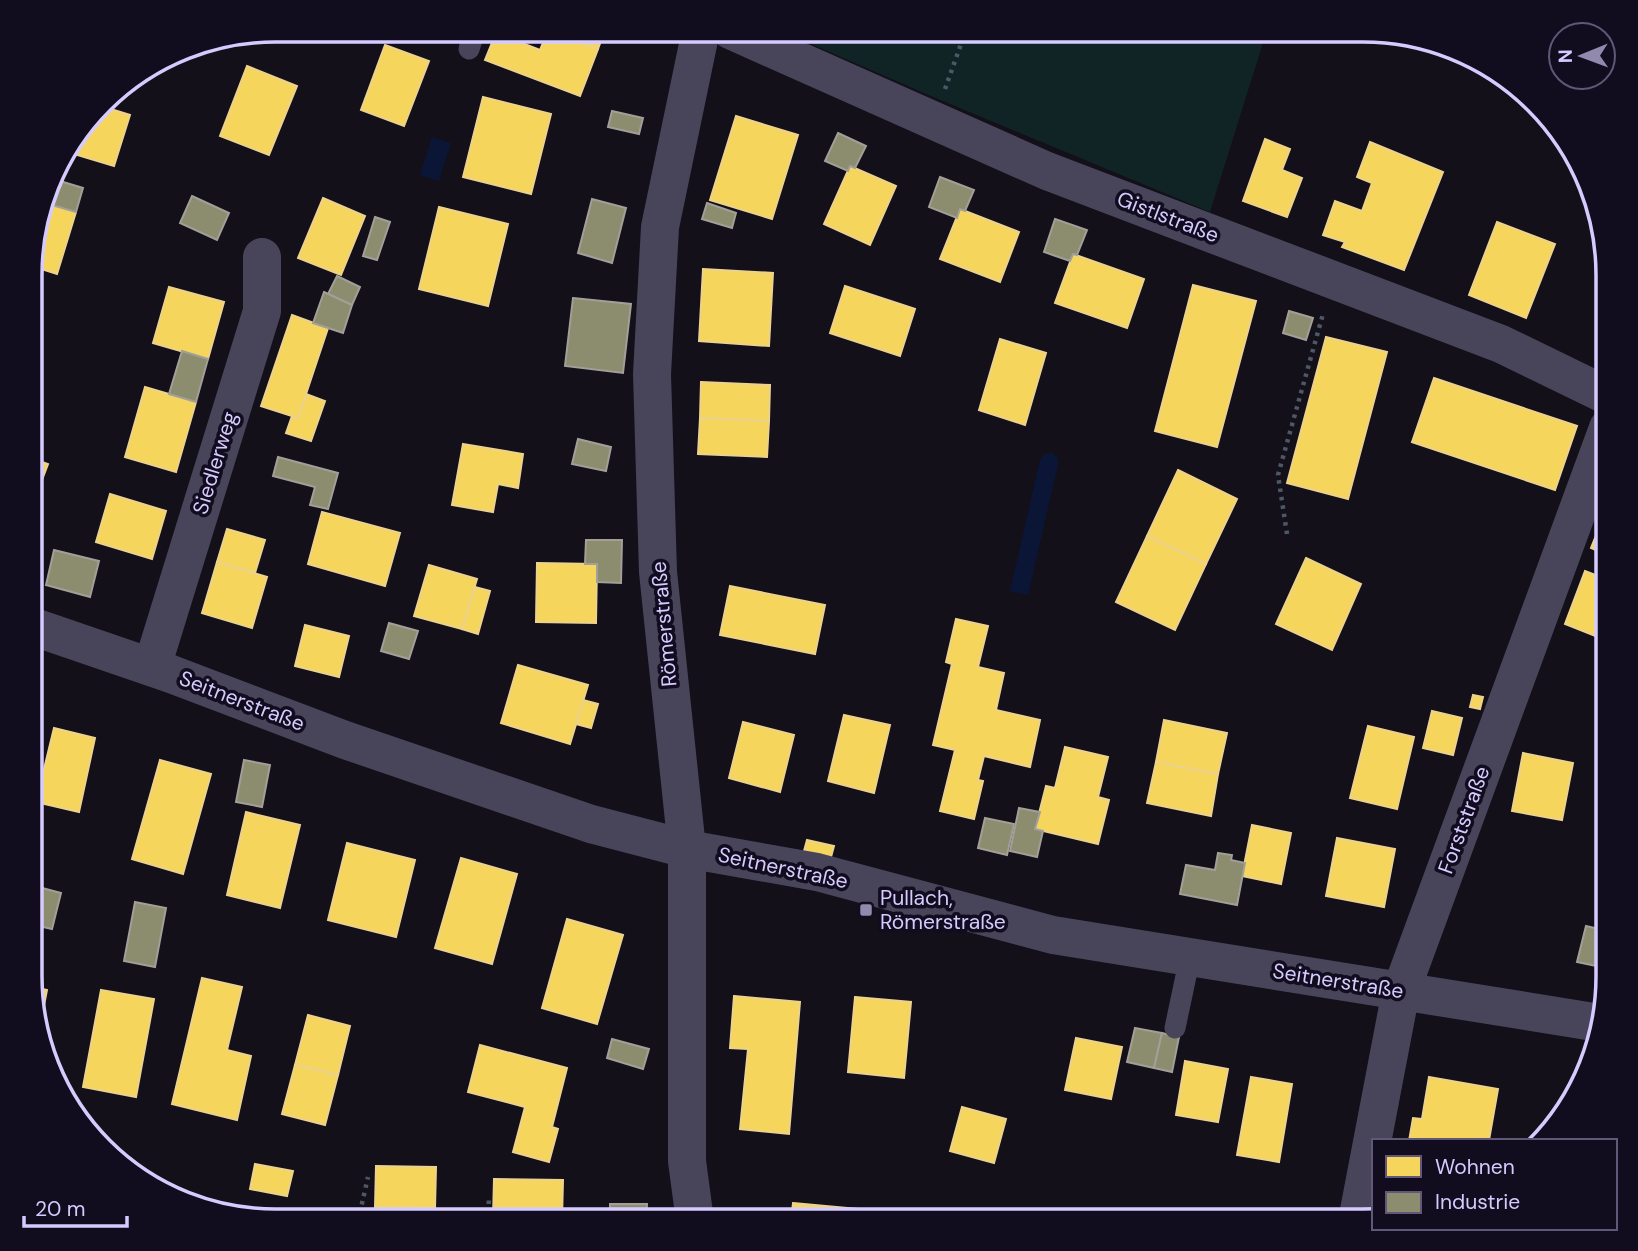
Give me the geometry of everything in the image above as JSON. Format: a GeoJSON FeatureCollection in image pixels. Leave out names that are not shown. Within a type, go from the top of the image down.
{"type":"FeatureCollection","features":[{"type":"Feature","properties":{"kind":"street","name":"Römerstraße"},"geometry":{"type":"LineString","coordinates":[[693,1209],[687,1161],[687,849],[658,572],[652,374],[660,227],[699,42]]}},
{"type":"Feature","properties":{"kind":"street","name":"Gistlstraße"},"geometry":{"type":"LineString","coordinates":[[757,42],[1047,171],[1501,344],[1596,390]]}},
{"type":"Feature","properties":{"kind":"street","name":"Siedlerweg"},"geometry":{"type":"LineString","coordinates":[[152,667],[262,311],[262,257]]}},
{"type":"Feature","properties":{"kind":"street","name":"Forststraße"},"geometry":{"type":"LineString","coordinates":[[1373,1139],[1401,991],[1596,461]]}},
{"type":"Feature","properties":{"kind":"street","name":"Seitnerstraße"},"geometry":{"type":"LineString","coordinates":[[42,629],[345,740],[590,824],[687,849],[817,873],[1053,934],[1591,1022]]}},
{"type":"Feature","properties":{"kind":"street","name":"Forststraße"},"geometry":{"type":"LineString","coordinates":[[1359,1209],[1372,1143]]}},
{"type":"Feature","properties":{"kind":"lane"},"geometry":{"type":"LineString","coordinates":[[1175,1028],[1190,957]]}},
{"type":"Feature","properties":{"kind":"path"},"geometry":{"type":"LineString","coordinates":[[934,121],[962,42]]}},
{"type":"Feature","properties":{"kind":"path"},"geometry":{"type":"LineString","coordinates":[[1287,534],[1278,475],[1333,280]]}},
{"type":"Feature","properties":{"kind":"path"},"geometry":{"type":"LineString","coordinates":[[361,1209],[368,1177]]}},
{"type":"Feature","properties":{"kind":"path"},"geometry":{"type":"LineString","coordinates":[[488,1209],[489,1197]]}},
{"type":"Feature","properties":{"kind":"green space"},"geometry":{"type":"Polygon","coordinates":[[[807,42],[1263,42],[1210,212],[807,42]]]}},
{"type":"Feature","properties":{"kind":"water"},"geometry":{"type":"Polygon","coordinates":[[[432,137],[451,143],[439,181],[420,175],[432,137]]]}},
{"type":"Feature","properties":{"kind":"water"},"geometry":{"type":"Polygon","coordinates":[[[1052,453],[1057,457],[1058,464],[1028,595],[1010,591],[1040,460],[1044,454],[1052,453]]]}},
{"type":"Feature","properties":{"kind":"building: Wohnen"},"geometry":{"type":"Polygon","coordinates":[[[492,42],[519,42],[540,50],[543,42],[580,42],[598,49],[580,96],[485,60],[492,42]]]}},
{"type":"Feature","properties":{"kind":"building: Wohnen"},"geometry":{"type":"Polygon","coordinates":[[[580,42],[601,42],[598,49],[580,42]]]}},
{"type":"Feature","properties":{"kind":"building: Wohnen"},"geometry":{"type":"Polygon","coordinates":[[[385,45],[429,61],[404,126],[361,110],[385,45]]]}},
{"type":"Feature","properties":{"kind":"building: Wohnen"},"geometry":{"type":"Polygon","coordinates":[[[247,66],[297,86],[269,155],[220,136],[247,66]]]}},
{"type":"Feature","properties":{"kind":"building: Wohnen"},"geometry":{"type":"Polygon","coordinates":[[[483,97],[551,114],[531,194],[463,177],[483,97]]]}},
{"type":"Feature","properties":{"kind":"building: Wohnen"},"geometry":{"type":"Polygon","coordinates":[[[111,109],[130,115],[114,166],[76,155],[90,133],[111,109]]]}},
{"type":"Feature","properties":{"kind":"building: Wohnen"},"geometry":{"type":"Polygon","coordinates":[[[736,116],[798,135],[772,219],[710,200],[736,116]]]}},
{"type":"Feature","properties":{"kind":"building: Wohnen"},"geometry":{"type":"Polygon","coordinates":[[[1265,139],[1290,149],[1282,170],[1302,178],[1287,217],[1243,201],[1265,139]]]}},
{"type":"Feature","properties":{"kind":"building: Wohnen"},"geometry":{"type":"Polygon","coordinates":[[[1370,142],[1443,172],[1404,270],[1342,247],[1345,242],[1323,235],[1335,201],[1362,211],[1372,183],[1357,177],[1370,142]]]}},
{"type":"Feature","properties":{"kind":"building: Wohnen"},"geometry":{"type":"Polygon","coordinates":[[[850,166],[896,186],[870,245],[824,224],[850,166]]]}},
{"type":"Feature","properties":{"kind":"building: Wohnen"},"geometry":{"type":"Polygon","coordinates":[[[323,198],[365,216],[341,275],[298,258],[323,198]]]}},
{"type":"Feature","properties":{"kind":"building: Wohnen"},"geometry":{"type":"Polygon","coordinates":[[[53,205],[76,212],[57,274],[42,269],[44,245],[53,205]]]}},
{"type":"Feature","properties":{"kind":"building: Wohnen"},"geometry":{"type":"Polygon","coordinates":[[[439,207],[508,224],[488,306],[419,289],[439,207]]]}},
{"type":"Feature","properties":{"kind":"building: Wohnen"},"geometry":{"type":"Polygon","coordinates":[[[960,209],[1019,232],[1000,282],[940,259],[960,209]]]}},
{"type":"Feature","properties":{"kind":"building: Wohnen"},"geometry":{"type":"Polygon","coordinates":[[[1497,222],[1555,244],[1526,318],[1469,295],[1497,222]]]}},
{"type":"Feature","properties":{"kind":"building: Wohnen"},"geometry":{"type":"Polygon","coordinates":[[[1073,254],[1144,279],[1127,328],[1055,303],[1073,254]]]}},
{"type":"Feature","properties":{"kind":"building: Wohnen"},"geometry":{"type":"Polygon","coordinates":[[[703,269],[773,273],[769,346],[699,341],[703,269]]]}},
{"type":"Feature","properties":{"kind":"building: Wohnen"},"geometry":{"type":"Polygon","coordinates":[[[1193,285],[1256,301],[1217,447],[1155,431],[1193,285]]]}},
{"type":"Feature","properties":{"kind":"building: Wohnen"},"geometry":{"type":"Polygon","coordinates":[[[845,286],[915,309],[900,356],[830,333],[845,286]]]}},
{"type":"Feature","properties":{"kind":"building: Wohnen"},"geometry":{"type":"Polygon","coordinates":[[[169,287],[224,302],[208,359],[153,343],[169,287]]]}},
{"type":"Feature","properties":{"kind":"building: Wohnen"},"geometry":{"type":"Polygon","coordinates":[[[292,315],[328,328],[298,418],[261,406],[292,315]]]}},
{"type":"Feature","properties":{"kind":"building: Wohnen"},"geometry":{"type":"Polygon","coordinates":[[[1326,337],[1387,352],[1348,499],[1287,483],[1326,337]]]}},
{"type":"Feature","properties":{"kind":"building: Wohnen"},"geometry":{"type":"Polygon","coordinates":[[[1000,339],[1046,353],[1025,425],[979,410],[1000,339]]]}},
{"type":"Feature","properties":{"kind":"building: Wohnen"},"geometry":{"type":"Polygon","coordinates":[[[1434,378],[1577,426],[1555,490],[1412,442],[1434,378]]]}},
{"type":"Feature","properties":{"kind":"building: Wohnen"},"geometry":{"type":"Polygon","coordinates":[[[701,382],[770,385],[769,421],[700,418],[701,382]]]}},
{"type":"Feature","properties":{"kind":"building: Wohnen"},"geometry":{"type":"Polygon","coordinates":[[[145,387],[196,402],[176,472],[125,457],[145,387]]]}},
{"type":"Feature","properties":{"kind":"building: Wohnen"},"geometry":{"type":"Polygon","coordinates":[[[306,394],[325,401],[311,441],[286,433],[292,416],[298,418],[306,394]]]}},
{"type":"Feature","properties":{"kind":"building: Wohnen"},"geometry":{"type":"Polygon","coordinates":[[[700,418],[769,421],[767,457],[698,454],[700,418]]]}},
{"type":"Feature","properties":{"kind":"building: Wohnen"},"geometry":{"type":"Polygon","coordinates":[[[463,444],[523,454],[518,488],[498,484],[493,512],[452,505],[463,444]]]}},
{"type":"Feature","properties":{"kind":"building: Wohnen"},"geometry":{"type":"Polygon","coordinates":[[[42,462],[48,464],[42,480],[42,462]]]}},
{"type":"Feature","properties":{"kind":"building: Wohnen"},"geometry":{"type":"Polygon","coordinates":[[[1178,470],[1237,499],[1206,564],[1147,536],[1178,470]]]}},
{"type":"Feature","properties":{"kind":"building: Wohnen"},"geometry":{"type":"Polygon","coordinates":[[[110,494],[166,511],[152,559],[96,542],[110,494]]]}},
{"type":"Feature","properties":{"kind":"building: Wohnen"},"geometry":{"type":"Polygon","coordinates":[[[322,512],[400,533],[385,586],[308,564],[322,512]]]}},
{"type":"Feature","properties":{"kind":"building: Wohnen"},"geometry":{"type":"Polygon","coordinates":[[[227,529],[265,540],[255,573],[217,562],[227,529]]]}},
{"type":"Feature","properties":{"kind":"building: Wohnen"},"geometry":{"type":"Polygon","coordinates":[[[1147,536],[1206,564],[1175,630],[1116,602],[1147,536]]]}},
{"type":"Feature","properties":{"kind":"building: Wohnen"},"geometry":{"type":"Polygon","coordinates":[[[1596,536],[1596,550],[1591,548],[1596,536]]]}},
{"type":"Feature","properties":{"kind":"building: Wohnen"},"geometry":{"type":"Polygon","coordinates":[[[1306,558],[1361,584],[1332,650],[1276,624],[1306,558]]]}},
{"type":"Feature","properties":{"kind":"building: Wohnen"},"geometry":{"type":"Polygon","coordinates":[[[217,562],[267,577],[252,628],[202,613],[217,562]]]}},
{"type":"Feature","properties":{"kind":"building: Wohnen"},"geometry":{"type":"Polygon","coordinates":[[[537,563],[597,564],[596,623],[536,622],[537,563]]]}},
{"type":"Feature","properties":{"kind":"building: Wohnen"},"geometry":{"type":"Polygon","coordinates":[[[429,565],[477,579],[462,629],[414,616],[429,565]]]}},
{"type":"Feature","properties":{"kind":"building: Wohnen"},"geometry":{"type":"Polygon","coordinates":[[[1585,571],[1596,575],[1596,636],[1565,624],[1585,571]]]}},
{"type":"Feature","properties":{"kind":"building: Wohnen"},"geometry":{"type":"Polygon","coordinates":[[[730,586],[825,605],[815,654],[720,635],[730,586]]]}},
{"type":"Feature","properties":{"kind":"building: Wohnen"},"geometry":{"type":"Polygon","coordinates":[[[475,587],[490,591],[478,634],[462,629],[475,587]]]}},
{"type":"Feature","properties":{"kind":"building: Wohnen"},"geometry":{"type":"Polygon","coordinates":[[[956,619],[988,626],[978,667],[1004,673],[996,710],[1040,720],[1030,767],[984,756],[978,780],[983,781],[974,819],[940,811],[955,750],[933,745],[952,664],[946,662],[956,619]]]}},
{"type":"Feature","properties":{"kind":"building: Wohnen"},"geometry":{"type":"Polygon","coordinates":[[[305,625],[349,636],[339,677],[295,666],[305,625]]]}},
{"type":"Feature","properties":{"kind":"building: Wohnen"},"geometry":{"type":"Polygon","coordinates":[[[518,665],[588,685],[570,744],[501,723],[518,665]]]}},
{"type":"Feature","properties":{"kind":"building: Wohnen"},"geometry":{"type":"Polygon","coordinates":[[[1473,695],[1483,697],[1480,709],[1470,707],[1473,695]]]}},
{"type":"Feature","properties":{"kind":"building: Wohnen"},"geometry":{"type":"Polygon","coordinates":[[[583,700],[598,704],[591,728],[576,724],[583,700]]]}},
{"type":"Feature","properties":{"kind":"building: Wohnen"},"geometry":{"type":"Polygon","coordinates":[[[1432,711],[1462,718],[1453,755],[1423,748],[1432,711]]]}},
{"type":"Feature","properties":{"kind":"building: Wohnen"},"geometry":{"type":"Polygon","coordinates":[[[844,715],[890,725],[874,793],[828,781],[844,715]]]}},
{"type":"Feature","properties":{"kind":"building: Wohnen"},"geometry":{"type":"Polygon","coordinates":[[[1164,720],[1227,733],[1218,774],[1156,762],[1164,720]]]}},
{"type":"Feature","properties":{"kind":"building: Wohnen"},"geometry":{"type":"Polygon","coordinates":[[[743,722],[794,735],[780,792],[729,778],[743,722]]]}},
{"type":"Feature","properties":{"kind":"building: Wohnen"},"geometry":{"type":"Polygon","coordinates":[[[1368,726],[1414,737],[1397,809],[1350,798],[1368,726]]]}},
{"type":"Feature","properties":{"kind":"building: Wohnen"},"geometry":{"type":"Polygon","coordinates":[[[54,728],[95,738],[79,812],[42,803],[42,777],[54,728]]]}},
{"type":"Feature","properties":{"kind":"building: Wohnen"},"geometry":{"type":"Polygon","coordinates":[[[1065,747],[1108,757],[1098,797],[1109,800],[1098,844],[1035,829],[1046,786],[1055,788],[1065,747]]]}},
{"type":"Feature","properties":{"kind":"building: Wohnen"},"geometry":{"type":"Polygon","coordinates":[[[1523,753],[1573,763],[1562,820],[1512,811],[1523,753]]]}},
{"type":"Feature","properties":{"kind":"building: Wohnen"},"geometry":{"type":"Polygon","coordinates":[[[160,760],[211,774],[183,874],[132,859],[160,760]]]}},
{"type":"Feature","properties":{"kind":"building: Wohnen"},"geometry":{"type":"Polygon","coordinates":[[[1156,762],[1218,774],[1211,816],[1147,803],[1156,762]]]}},
{"type":"Feature","properties":{"kind":"building: Wohnen"},"geometry":{"type":"Polygon","coordinates":[[[246,812],[300,825],[280,908],[227,895],[246,812]]]}},
{"type":"Feature","properties":{"kind":"building: Wohnen"},"geometry":{"type":"Polygon","coordinates":[[[1252,825],[1291,833],[1281,884],[1242,876],[1252,825]]]}},
{"type":"Feature","properties":{"kind":"building: Wohnen"},"geometry":{"type":"Polygon","coordinates":[[[1337,838],[1395,849],[1384,907],[1326,896],[1337,838]]]}},
{"type":"Feature","properties":{"kind":"building: Wohnen"},"geometry":{"type":"Polygon","coordinates":[[[807,840],[834,846],[831,857],[804,851],[807,840]]]}},
{"type":"Feature","properties":{"kind":"building: Wohnen"},"geometry":{"type":"Polygon","coordinates":[[[347,843],[415,860],[396,937],[328,920],[347,843]]]}},
{"type":"Feature","properties":{"kind":"building: Wohnen"},"geometry":{"type":"Polygon","coordinates":[[[461,858],[517,874],[492,964],[435,948],[461,858]]]}},
{"type":"Feature","properties":{"kind":"building: Wohnen"},"geometry":{"type":"Polygon","coordinates":[[[567,919],[623,935],[597,1024],[542,1008],[567,919]]]}},
{"type":"Feature","properties":{"kind":"building: Wohnen"},"geometry":{"type":"Polygon","coordinates":[[[202,978],[242,987],[227,1050],[251,1056],[237,1120],[172,1104],[202,978]]]}},
{"type":"Feature","properties":{"kind":"building: Wohnen"},"geometry":{"type":"Polygon","coordinates":[[[42,989],[47,990],[44,1006],[42,989]]]}},
{"type":"Feature","properties":{"kind":"building: Wohnen"},"geometry":{"type":"Polygon","coordinates":[[[101,990],[154,999],[136,1097],[83,1087],[101,990]]]}},
{"type":"Feature","properties":{"kind":"building: Wohnen"},"geometry":{"type":"Polygon","coordinates":[[[734,996],[800,1002],[789,1134],[740,1129],[748,1049],[730,1048],[734,996]]]}},
{"type":"Feature","properties":{"kind":"building: Wohnen"},"geometry":{"type":"Polygon","coordinates":[[[855,997],[911,1002],[904,1078],[848,1072],[855,997]]]}},
{"type":"Feature","properties":{"kind":"building: Wohnen"},"geometry":{"type":"Polygon","coordinates":[[[308,1015],[350,1026],[338,1075],[295,1065],[308,1015]]]}},
{"type":"Feature","properties":{"kind":"building: Wohnen"},"geometry":{"type":"Polygon","coordinates":[[[1076,1038],[1122,1047],[1111,1099],[1065,1090],[1076,1038]]]}},
{"type":"Feature","properties":{"kind":"building: Wohnen"},"geometry":{"type":"Polygon","coordinates":[[[480,1045],[567,1068],[552,1127],[558,1129],[549,1162],[513,1152],[525,1107],[468,1092],[480,1045]]]}},
{"type":"Feature","properties":{"kind":"building: Wohnen"},"geometry":{"type":"Polygon","coordinates":[[[1185,1061],[1228,1069],[1218,1122],[1176,1115],[1185,1061]]]}},
{"type":"Feature","properties":{"kind":"building: Wohnen"},"geometry":{"type":"Polygon","coordinates":[[[295,1065],[338,1075],[325,1125],[282,1114],[295,1065]]]}},
{"type":"Feature","properties":{"kind":"building: Wohnen"},"geometry":{"type":"Polygon","coordinates":[[[1251,1077],[1292,1084],[1279,1162],[1237,1155],[1251,1077]]]}},
{"type":"Feature","properties":{"kind":"building: Wohnen"},"geometry":{"type":"Polygon","coordinates":[[[1429,1077],[1498,1089],[1489,1139],[1409,1139],[1413,1118],[1422,1119],[1429,1077]]]}},
{"type":"Feature","properties":{"kind":"building: Wohnen"},"geometry":{"type":"Polygon","coordinates":[[[962,1107],[1006,1119],[994,1163],[950,1151],[962,1107]]]}},
{"type":"Feature","properties":{"kind":"building: Wohnen"},"geometry":{"type":"Polygon","coordinates":[[[255,1164],[293,1171],[287,1196],[250,1189],[255,1164]]]}},
{"type":"Feature","properties":{"kind":"building: Wohnen"},"geometry":{"type":"Polygon","coordinates":[[[376,1166],[436,1167],[435,1209],[375,1208],[376,1166]]]}},
{"type":"Feature","properties":{"kind":"building: Wohnen"},"geometry":{"type":"Polygon","coordinates":[[[494,1179],[563,1180],[562,1209],[493,1209],[494,1179]]]}},
{"type":"Feature","properties":{"kind":"building: Wohnen"},"geometry":{"type":"Polygon","coordinates":[[[793,1203],[858,1209],[792,1209],[793,1203]]]}},
{"type":"Feature","properties":{"kind":"building: Industrie"},"geometry":{"type":"Polygon","coordinates":[[[612,111],[643,118],[639,134],[608,127],[612,111]]]}},
{"type":"Feature","properties":{"kind":"building: Industrie"},"geometry":{"type":"Polygon","coordinates":[[[838,133],[866,146],[855,168],[850,166],[848,171],[825,161],[838,133]]]}},
{"type":"Feature","properties":{"kind":"building: Industrie"},"geometry":{"type":"Polygon","coordinates":[[[940,177],[974,190],[965,211],[960,209],[957,218],[929,207],[940,177]]]}},
{"type":"Feature","properties":{"kind":"building: Industrie"},"geometry":{"type":"Polygon","coordinates":[[[62,182],[83,188],[76,212],[53,205],[62,182]]]}},
{"type":"Feature","properties":{"kind":"building: Industrie"},"geometry":{"type":"Polygon","coordinates":[[[192,196],[229,213],[217,240],[180,223],[192,196]]]}},
{"type":"Feature","properties":{"kind":"building: Industrie"},"geometry":{"type":"Polygon","coordinates":[[[592,199],[626,208],[612,263],[578,253],[592,199]]]}},
{"type":"Feature","properties":{"kind":"building: Industrie"},"geometry":{"type":"Polygon","coordinates":[[[707,203],[736,213],[732,228],[702,219],[707,203]]]}},
{"type":"Feature","properties":{"kind":"building: Industrie"},"geometry":{"type":"Polygon","coordinates":[[[375,217],[390,222],[377,260],[363,256],[375,217]]]}},
{"type":"Feature","properties":{"kind":"building: Industrie"},"geometry":{"type":"Polygon","coordinates":[[[1055,219],[1087,230],[1077,255],[1073,254],[1070,261],[1044,252],[1055,219]]]}},
{"type":"Feature","properties":{"kind":"building: Industrie"},"geometry":{"type":"Polygon","coordinates":[[[337,276],[360,287],[352,305],[328,294],[337,276]]]}},
{"type":"Feature","properties":{"kind":"building: Industrie"},"geometry":{"type":"Polygon","coordinates":[[[324,292],[352,305],[343,333],[313,323],[324,292]]]}},
{"type":"Feature","properties":{"kind":"building: Industrie"},"geometry":{"type":"Polygon","coordinates":[[[573,298],[631,304],[623,373],[565,366],[573,298]]]}},
{"type":"Feature","properties":{"kind":"building: Industrie"},"geometry":{"type":"Polygon","coordinates":[[[1289,311],[1313,318],[1306,340],[1283,333],[1289,311]]]}},
{"type":"Feature","properties":{"kind":"building: Industrie"},"geometry":{"type":"Polygon","coordinates":[[[182,351],[208,359],[196,402],[169,394],[182,351]]]}},
{"type":"Feature","properties":{"kind":"building: Industrie"},"geometry":{"type":"Polygon","coordinates":[[[578,439],[611,447],[606,471],[572,464],[578,439]]]}},
{"type":"Feature","properties":{"kind":"building: Industrie"},"geometry":{"type":"Polygon","coordinates":[[[278,457],[338,473],[328,509],[310,505],[315,487],[273,476],[278,457]]]}},
{"type":"Feature","properties":{"kind":"building: Industrie"},"geometry":{"type":"Polygon","coordinates":[[[586,540],[622,540],[621,583],[597,582],[597,564],[585,564],[586,540]]]}},
{"type":"Feature","properties":{"kind":"building: Industrie"},"geometry":{"type":"Polygon","coordinates":[[[54,550],[99,561],[90,597],[46,585],[54,550]]]}},
{"type":"Feature","properties":{"kind":"building: Industrie"},"geometry":{"type":"Polygon","coordinates":[[[389,623],[418,631],[409,659],[381,651],[389,623]]]}},
{"type":"Feature","properties":{"kind":"building: Industrie"},"geometry":{"type":"Polygon","coordinates":[[[244,760],[270,765],[262,807],[236,802],[244,760]]]}},
{"type":"Feature","properties":{"kind":"building: Industrie"},"geometry":{"type":"Polygon","coordinates":[[[1019,808],[1040,812],[1035,829],[1043,831],[1037,857],[1010,851],[1019,808]]]}},
{"type":"Feature","properties":{"kind":"building: Industrie"},"geometry":{"type":"Polygon","coordinates":[[[985,818],[1014,824],[1007,855],[978,848],[985,818]]]}},
{"type":"Feature","properties":{"kind":"building: Industrie"},"geometry":{"type":"Polygon","coordinates":[[[1218,853],[1232,855],[1231,860],[1245,863],[1237,905],[1180,894],[1186,865],[1215,870],[1218,853]]]}},
{"type":"Feature","properties":{"kind":"building: Industrie"},"geometry":{"type":"Polygon","coordinates":[[[42,888],[61,893],[52,929],[42,927],[42,888]]]}},
{"type":"Feature","properties":{"kind":"building: Industrie"},"geometry":{"type":"Polygon","coordinates":[[[135,902],[166,908],[155,967],[124,961],[135,902]]]}},
{"type":"Feature","properties":{"kind":"building: Industrie"},"geometry":{"type":"Polygon","coordinates":[[[1586,926],[1596,928],[1596,966],[1577,962],[1586,926]]]}},
{"type":"Feature","properties":{"kind":"building: Industrie"},"geometry":{"type":"Polygon","coordinates":[[[1135,1028],[1162,1033],[1154,1068],[1127,1062],[1135,1028]]]}},
{"type":"Feature","properties":{"kind":"building: Industrie"},"geometry":{"type":"Polygon","coordinates":[[[1162,1033],[1179,1037],[1172,1072],[1154,1068],[1162,1033]]]}},
{"type":"Feature","properties":{"kind":"building: Industrie"},"geometry":{"type":"Polygon","coordinates":[[[612,1039],[649,1049],[643,1069],[607,1058],[612,1039]]]}},
{"type":"Feature","properties":{"kind":"building: Industrie"},"geometry":{"type":"Polygon","coordinates":[[[610,1204],[647,1204],[647,1209],[610,1209],[610,1204]]]}},
{"type":"Feature","properties":{"kind":"place","name":"Pullach, Römerstraße"},"geometry":{"type":"Point","coordinates":[866,910]}}]}
